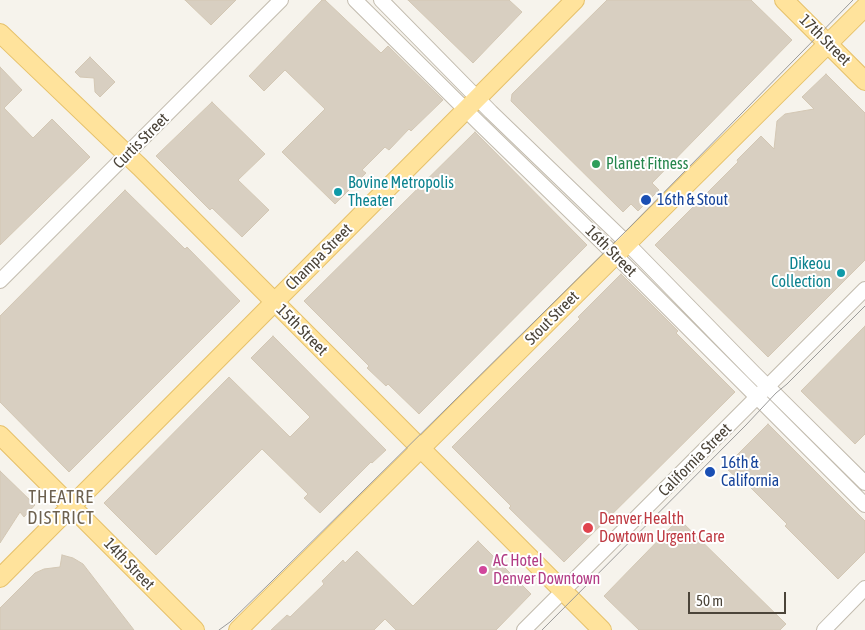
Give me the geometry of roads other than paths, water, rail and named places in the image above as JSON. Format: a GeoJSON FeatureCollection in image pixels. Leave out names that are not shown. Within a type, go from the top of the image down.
{"type":"FeatureCollection","features":[{"type":"Feature","properties":{"kind":"main road","name":"Champa Street"},"geometry":{"type":"LineString","coordinates":[[0,578],[575,0]]}},
{"type":"Feature","properties":{"kind":"main road","name":"17th Street"},"geometry":{"type":"LineString","coordinates":[[784,0],[865,80]]}},
{"type":"Feature","properties":{"kind":"main road","name":"Stout Street"},"geometry":{"type":"LineString","coordinates":[[238,630],[865,7]]}},
{"type":"Feature","properties":{"kind":"main road","name":"15th Street"},"geometry":{"type":"LineString","coordinates":[[0,33],[127,155],[602,630]]}},
{"type":"Feature","properties":{"kind":"main road","name":"14th Street"},"geometry":{"type":"LineString","coordinates":[[0,435],[195,630]]}},
{"type":"Feature","properties":{"kind":"street","name":"Curtis Street"},"geometry":{"type":"LineString","coordinates":[[0,281],[281,0]]}},
{"type":"Feature","properties":{"kind":"street","name":"16th Street"},"geometry":{"type":"LineString","coordinates":[[355,0],[472,104],[621,249],[768,386],[865,483]]}},
{"type":"Feature","properties":{"kind":"street","name":"16th Street"},"geometry":{"type":"LineString","coordinates":[[381,0],[472,104]]}},
{"type":"Feature","properties":{"kind":"street","name":"16th Street"},"geometry":{"type":"LineString","coordinates":[[621,249],[757,398],[865,506]]}},
{"type":"Feature","properties":{"kind":"street","name":"California Street"},"geometry":{"type":"LineString","coordinates":[[524,630],[865,289]]}},
{"type":"Feature","properties":{"kind":"street"},"geometry":{"type":"LineString","coordinates":[[824,630],[865,588]]}},
{"type":"Feature","properties":{"kind":"tram line"},"geometry":{"type":"LineString","coordinates":[[219,630],[230,622],[271,582],[630,227],[853,0]]}},
{"type":"Feature","properties":{"kind":"tram line"},"geometry":{"type":"LineString","coordinates":[[542,630],[776,393],[865,306]]}},
{"type":"Feature","properties":{"kind":"place","name":"Planet Fitness"},"geometry":{"type":"Point","coordinates":[596,164]}},
{"type":"Feature","properties":{"kind":"place","name":"Bovine Metropolis Theater"},"geometry":{"type":"Point","coordinates":[338,192]}},
{"type":"Feature","properties":{"kind":"place","name":"16th & Stout"},"geometry":{"type":"Point","coordinates":[646,200]}},
{"type":"Feature","properties":{"kind":"place","name":"Dikeou Collection"},"geometry":{"type":"Point","coordinates":[841,273]}},
{"type":"Feature","properties":{"kind":"place","name":"16th & California"},"geometry":{"type":"Point","coordinates":[710,472]}},
{"type":"Feature","properties":{"kind":"place","name":"Denver Health Dowtown Urgent Care"},"geometry":{"type":"Point","coordinates":[588,528]}},
{"type":"Feature","properties":{"kind":"place","name":"AC Hotel Denver Downtown"},"geometry":{"type":"Point","coordinates":[483,570]}},
{"type":"Feature","properties":{"kind":"district","name":"THEATRE DISTRICT"},"geometry":{"type":"Point","coordinates":[61,507]}}]}
